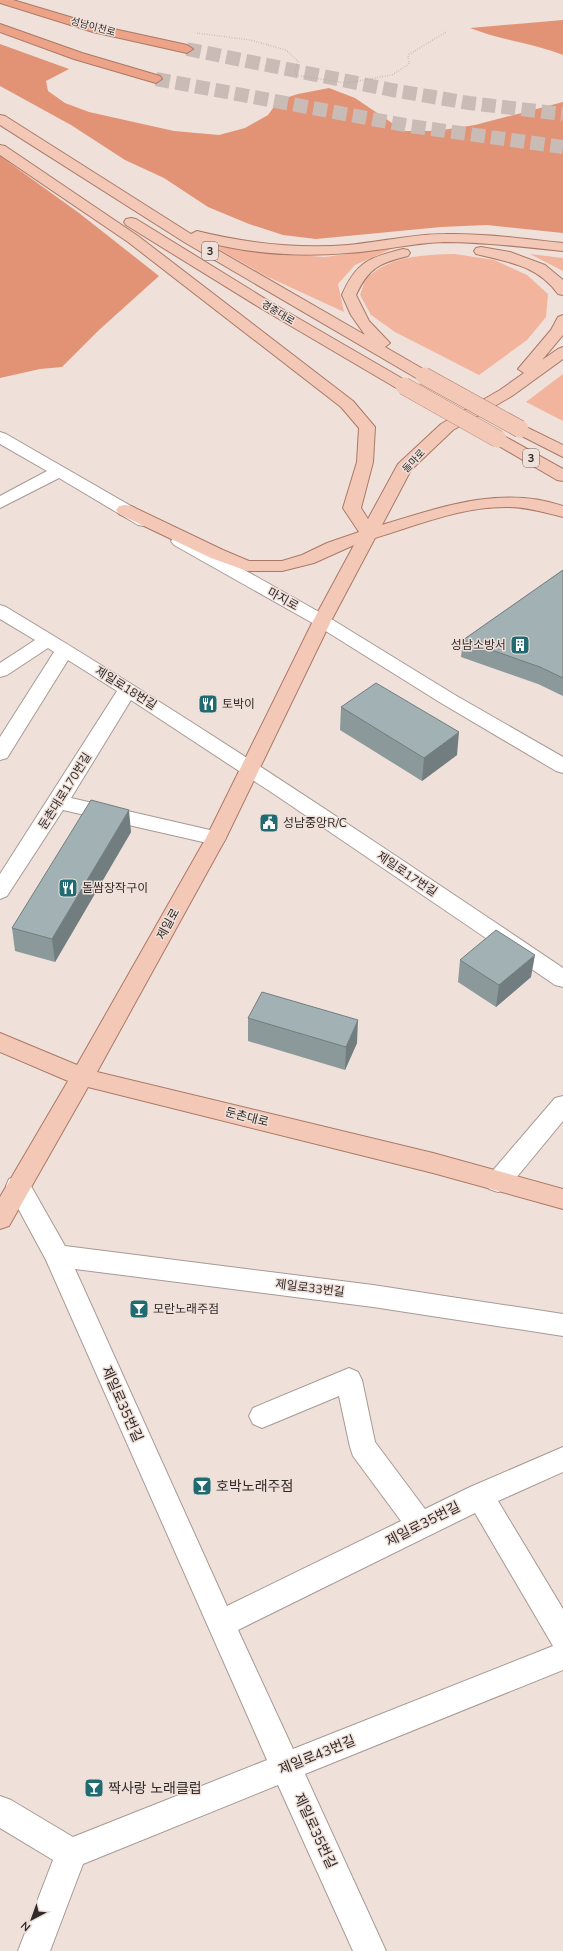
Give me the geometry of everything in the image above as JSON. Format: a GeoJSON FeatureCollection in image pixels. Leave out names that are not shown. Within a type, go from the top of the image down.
{"type":"FeatureCollection","features":[{"type":"Feature","properties":{"kind":"highway","name":"성남이천로"},"geometry":{"type":"LineString","coordinates":[[1,0],[97,29],[187,49]]}},
{"type":"Feature","properties":{"kind":"highway"},"geometry":{"type":"LineString","coordinates":[[0,28],[78,56],[156,79]]}},
{"type":"Feature","properties":{"kind":"main road","name":"경충대로"},"geometry":{"type":"LineString","coordinates":[[0,119],[189,239],[424,376],[563,452]]}},
{"type":"Feature","properties":{"kind":"main road","name":"경충대로"},"geometry":{"type":"LineString","coordinates":[[0,139],[267,306],[563,476]]}},
{"type":"Feature","properties":{"kind":"main road"},"geometry":{"type":"LineString","coordinates":[[0,149],[133,239],[347,404],[367,427],[365,462],[352,508],[369,534]]}},
{"type":"Feature","properties":{"kind":"main road"},"geometry":{"type":"LineString","coordinates":[[146,212],[187,232],[219,242],[297,251],[347,249],[443,238],[486,239],[563,247]]}},
{"type":"Feature","properties":{"kind":"main road"},"geometry":{"type":"LineString","coordinates":[[424,376],[371,335],[358,316],[349,295],[357,276],[376,260],[416,250],[463,248],[505,255],[540,268],[562,287],[563,291]]}},
{"type":"Feature","properties":{"kind":"main road"},"geometry":{"type":"LineString","coordinates":[[506,393],[558,331],[563,320]]}},
{"type":"Feature","properties":{"kind":"main road","name":"돌마로"},"geometry":{"type":"LineString","coordinates":[[322,621],[404,468],[447,427],[506,393],[563,352]]}},
{"type":"Feature","properties":{"kind":"main road"},"geometry":{"type":"LineString","coordinates":[[506,393],[563,370]]}},
{"type":"Feature","properties":{"kind":"main road"},"geometry":{"type":"LineString","coordinates":[[520,429],[563,445]]}},
{"type":"Feature","properties":{"kind":"main road"},"geometry":{"type":"LineString","coordinates":[[125,510],[217,554],[247,566],[282,566],[308,559],[333,547],[369,534],[464,506],[509,502],[550,507],[563,512]]}},
{"type":"Feature","properties":{"kind":"main road","name":"제일로"},"geometry":{"type":"LineString","coordinates":[[0,1219],[82,1077],[216,838],[322,621]]}},
{"type":"Feature","properties":{"kind":"main road","name":"둔촌대로"},"geometry":{"type":"LineString","coordinates":[[0,1042],[82,1077],[433,1163],[563,1199]]}},
{"type":"Feature","properties":{"kind":"street","name":"마지로"},"geometry":{"type":"LineString","coordinates":[[0,437],[58,472],[322,621],[448,699],[563,766]]}},
{"type":"Feature","properties":{"kind":"street"},"geometry":{"type":"LineString","coordinates":[[0,503],[58,472]]}},
{"type":"Feature","properties":{"kind":"street","name":"제일로18번길"},"geometry":{"type":"LineString","coordinates":[[0,611],[66,650],[251,768]]}},
{"type":"Feature","properties":{"kind":"street"},"geometry":{"type":"LineString","coordinates":[[0,671],[48,640]]}},
{"type":"Feature","properties":{"kind":"street"},"geometry":{"type":"LineString","coordinates":[[0,753],[66,650]]}},
{"type":"Feature","properties":{"kind":"street","name":"둔촌대로170번길"},"geometry":{"type":"LineString","coordinates":[[0,891],[58,802],[128,689]]}},
{"type":"Feature","properties":{"kind":"street","name":"제일로17번길"},"geometry":{"type":"LineString","coordinates":[[251,768],[563,979]]}},
{"type":"Feature","properties":{"kind":"street"},"geometry":{"type":"LineString","coordinates":[[58,802],[216,838]]}},
{"type":"Feature","properties":{"kind":"street"},"geometry":{"type":"LineString","coordinates":[[498,1182],[563,1105]]}},
{"type":"Feature","properties":{"kind":"street","name":"제일로35번길"},"geometry":{"type":"LineString","coordinates":[[18,1186],[57,1256],[220,1624],[370,1951]]}},
{"type":"Feature","properties":{"kind":"street","name":"제일로33번길"},"geometry":{"type":"LineString","coordinates":[[57,1256],[373,1296],[563,1325]]}},
{"type":"Feature","properties":{"kind":"street"},"geometry":{"type":"LineString","coordinates":[[262,1416],[349,1380],[363,1447],[421,1526]]}},
{"type":"Feature","properties":{"kind":"street","name":"제일로35번길"},"geometry":{"type":"LineString","coordinates":[[220,1624],[480,1496],[563,1459]]}},
{"type":"Feature","properties":{"kind":"street"},"geometry":{"type":"LineString","coordinates":[[480,1496],[563,1636]]}},
{"type":"Feature","properties":{"kind":"street","name":"제일로43번길"},"geometry":{"type":"LineString","coordinates":[[71,1853],[563,1656]]}},
{"type":"Feature","properties":{"kind":"street"},"geometry":{"type":"LineString","coordinates":[[0,1811],[71,1853],[34,1951]]}},
{"type":"Feature","properties":{"kind":"path"},"geometry":{"type":"LineString","coordinates":[[197,33],[250,40],[286,50],[298,61],[295,75],[346,83],[392,75],[409,64],[408,55],[446,32]]}},
{"type":"Feature","properties":{"kind":"shaded area"},"geometry":{"type":"Polygon","coordinates":[[[563,20],[563,55],[540,47],[493,36],[470,28],[563,20]]]}},
{"type":"Feature","properties":{"kind":"shaded area"},"geometry":{"type":"Polygon","coordinates":[[[0,44],[69,69],[46,81],[48,91],[65,103],[89,112],[174,131],[219,135],[245,128],[268,115],[279,100],[298,94],[329,88],[355,98],[404,131],[436,131],[475,125],[563,102],[563,233],[487,225],[441,227],[316,239],[283,235],[249,224],[208,207],[164,178],[125,160],[71,125],[0,86],[0,44]]]}},
{"type":"Feature","properties":{"kind":"shaded area"},"geometry":{"type":"Polygon","coordinates":[[[0,156],[79,213],[159,276],[99,330],[62,367],[40,369],[0,378],[0,156]]]}},
{"type":"Feature","properties":{"kind":"shaded area"},"geometry":{"type":"Polygon","coordinates":[[[208,243],[281,254],[325,257],[396,247],[355,265],[338,284],[344,312],[266,276],[208,243]]]}},
{"type":"Feature","properties":{"kind":"shaded area"},"geometry":{"type":"Polygon","coordinates":[[[455,254],[494,260],[527,275],[548,294],[546,317],[527,340],[479,375],[395,332],[371,315],[360,295],[367,278],[376,270],[387,265],[397,261],[420,256],[455,254]]]}},
{"type":"Feature","properties":{"kind":"shaded area"},"geometry":{"type":"Polygon","coordinates":[[[530,254],[563,258],[563,271],[530,254]]]}},
{"type":"Feature","properties":{"kind":"shaded area"},"geometry":{"type":"Polygon","coordinates":[[[563,374],[563,421],[526,402],[563,374]]]}},
{"type":"Feature","properties":{"kind":"building","name":"성남소방서"},"geometry":{"type":"Polygon","coordinates":[[[563,570],[563,678],[540,667],[463,640],[563,570]]]}},
{"type":"Feature","properties":{"kind":"building"},"geometry":{"type":"Polygon","coordinates":[[[376,683],[459,732],[424,758],[341,707],[376,683]]]}},
{"type":"Feature","properties":{"kind":"building"},"geometry":{"type":"Polygon","coordinates":[[[91,800],[129,810],[52,939],[12,928],[91,800]]]}},
{"type":"Feature","properties":{"kind":"building"},"geometry":{"type":"Polygon","coordinates":[[[496,930],[535,955],[499,985],[460,960],[496,930]]]}},
{"type":"Feature","properties":{"kind":"building"},"geometry":{"type":"Polygon","coordinates":[[[262,992],[358,1020],[346,1047],[248,1018],[262,992]]]}},
{"type":"Feature","properties":{"kind":"tunnel"},"geometry":{"type":"LineString","coordinates":[[187,49],[392,90],[469,103],[563,114]]}},
{"type":"Feature","properties":{"kind":"tunnel"},"geometry":{"type":"LineString","coordinates":[[156,79],[410,126],[563,147]]}},
{"type":"Feature","properties":{"kind":"place","name":"성남소방서"},"geometry":{"type":"Point","coordinates":[520,645]}},
{"type":"Feature","properties":{"kind":"place","name":"토박이"},"geometry":{"type":"Point","coordinates":[208,704]}},
{"type":"Feature","properties":{"kind":"place","name":"성남중앙R/C"},"geometry":{"type":"Point","coordinates":[269,823]}},
{"type":"Feature","properties":{"kind":"place","name":"돌쌈장작구이"},"geometry":{"type":"Point","coordinates":[68,888]}},
{"type":"Feature","properties":{"kind":"place","name":"모란노래주점"},"geometry":{"type":"Point","coordinates":[139,1309]}},
{"type":"Feature","properties":{"kind":"place","name":"호박노래주점"},"geometry":{"type":"Point","coordinates":[202,1486]}},
{"type":"Feature","properties":{"kind":"place","name":"짝사랑 노래클럽"},"geometry":{"type":"Point","coordinates":[94,1788]}}]}
